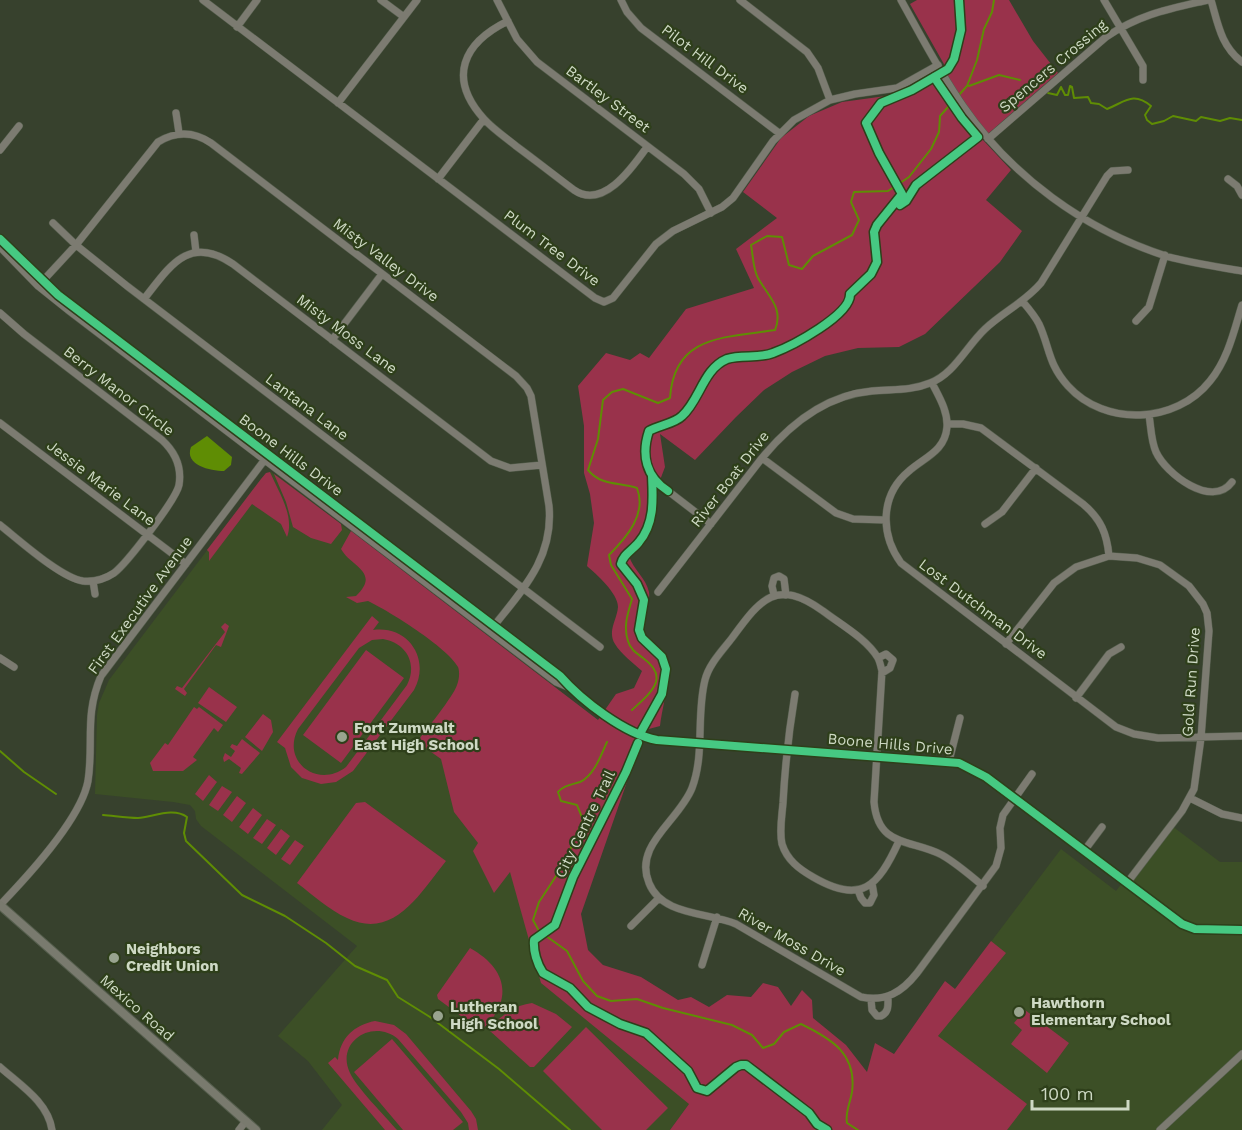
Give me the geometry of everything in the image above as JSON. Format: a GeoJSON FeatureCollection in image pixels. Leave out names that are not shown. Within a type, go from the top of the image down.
{"type":"FeatureCollection","features":[{"type":"Feature","properties":{"kind":"main road","name":"Mexico Road"},"geometry":{"type":"LineString","coordinates":[[0,905],[256,1130]]}},
{"type":"Feature","properties":{"kind":"street","name":"Plum Tree Drive"},"geometry":{"type":"LineString","coordinates":[[203,0],[595,298],[604,302],[613,297],[656,244],[673,231],[711,213],[733,198],[779,133],[806,112],[830,100],[897,88],[938,65]]}},
{"type":"Feature","properties":{"kind":"street"},"geometry":{"type":"LineString","coordinates":[[237,27],[257,0]]}},
{"type":"Feature","properties":{"kind":"street"},"geometry":{"type":"LineString","coordinates":[[381,0],[404,17]]}},
{"type":"Feature","properties":{"kind":"street"},"geometry":{"type":"LineString","coordinates":[[338,103],[417,0]]}},
{"type":"Feature","properties":{"kind":"street","name":"Bartley Street"},"geometry":{"type":"LineString","coordinates":[[497,0],[518,39],[537,62],[693,183],[711,213]]}},
{"type":"Feature","properties":{"kind":"street","name":"Pilot Hill Drive"},"geometry":{"type":"LineString","coordinates":[[621,0],[627,12],[641,28],[779,133]]}},
{"type":"Feature","properties":{"kind":"street"},"geometry":{"type":"LineString","coordinates":[[740,0],[807,51],[818,68],[830,100]]}},
{"type":"Feature","properties":{"kind":"street"},"geometry":{"type":"LineString","coordinates":[[901,0],[965,109],[988,138],[1032,181],[1082,217],[1130,242],[1165,255],[1242,271]]}},
{"type":"Feature","properties":{"kind":"street"},"geometry":{"type":"LineString","coordinates":[[1104,0],[1143,66],[1143,80]]}},
{"type":"Feature","properties":{"kind":"street"},"geometry":{"type":"LineString","coordinates":[[1209,0],[1224,44],[1242,62]]}},
{"type":"Feature","properties":{"kind":"street","name":"Spencers Crossing"},"geometry":{"type":"LineString","coordinates":[[988,138],[1120,27],[1146,15],[1209,0]]}},
{"type":"Feature","properties":{"kind":"street"},"geometry":{"type":"LineString","coordinates":[[508,21],[477,41],[464,66],[466,87],[484,119],[586,197],[598,195],[620,180],[647,147]]}},
{"type":"Feature","properties":{"kind":"street"},"geometry":{"type":"LineString","coordinates":[[40,283],[76,245],[152,147],[165,138],[178,134],[176,113]]}},
{"type":"Feature","properties":{"kind":"street"},"geometry":{"type":"LineString","coordinates":[[438,179],[484,119]]}},
{"type":"Feature","properties":{"kind":"street"},"geometry":{"type":"LineString","coordinates":[[0,150],[18,126]]}},
{"type":"Feature","properties":{"kind":"street","name":"Misty Valley Drive"},"geometry":{"type":"LineString","coordinates":[[178,134],[194,134],[211,143],[521,381],[527,388],[533,405],[550,519],[548,543],[539,565],[492,629]]}},
{"type":"Feature","properties":{"kind":"street","name":"River Boat Drive"},"geometry":{"type":"LineString","coordinates":[[658,592],[762,458],[793,425],[807,414],[837,399],[860,392],[903,390],[932,383],[949,371],[984,330],[1023,302],[1041,283],[1107,176],[1112,171],[1128,170]]}},
{"type":"Feature","properties":{"kind":"street"},"geometry":{"type":"LineString","coordinates":[[1228,179],[1237,186],[1242,195]]}},
{"type":"Feature","properties":{"kind":"street","name":"Lantana Lane"},"geometry":{"type":"LineString","coordinates":[[53,223],[76,245],[144,299],[600,647]]}},
{"type":"Feature","properties":{"kind":"street"},"geometry":{"type":"LineString","coordinates":[[144,299],[173,263],[196,252],[194,235]]}},
{"type":"Feature","properties":{"kind":"street","name":"Boone Hills Drive"},"geometry":{"type":"LineString","coordinates":[[0,239],[40,283]]}},
{"type":"Feature","properties":{"kind":"street","name":"Boone Hills Drive"},"geometry":{"type":"LineString","coordinates":[[0,247],[77,317],[267,457],[492,629],[560,676],[570,688],[613,721],[640,736],[700,744],[959,763],[978,772],[1187,927],[1205,930],[1242,930]]}},
{"type":"Feature","properties":{"kind":"street","name":"Misty Moss Lane"},"geometry":{"type":"LineString","coordinates":[[196,252],[209,252],[225,258],[491,461],[510,468],[542,465]]}},
{"type":"Feature","properties":{"kind":"street"},"geometry":{"type":"LineString","coordinates":[[1136,321],[1149,307],[1165,255]]}},
{"type":"Feature","properties":{"kind":"street"},"geometry":{"type":"LineString","coordinates":[[332,340],[382,274]]}},
{"type":"Feature","properties":{"kind":"street"},"geometry":{"type":"LineString","coordinates":[[1023,302],[1038,322],[1056,370],[1079,396],[1099,408],[1126,415],[1160,413],[1183,404],[1201,391],[1224,360],[1242,305]]}},
{"type":"Feature","properties":{"kind":"street","name":"Berry Manor Circle"},"geometry":{"type":"LineString","coordinates":[[0,313],[162,440],[175,454],[179,471],[179,487],[171,501],[122,567],[106,578],[93,581]]}},
{"type":"Feature","properties":{"kind":"street"},"geometry":{"type":"LineString","coordinates":[[932,383],[944,408],[947,424],[963,424],[981,428],[1097,517],[1106,534],[1109,556]]}},
{"type":"Feature","properties":{"kind":"street"},"geometry":{"type":"LineString","coordinates":[[1149,415],[1156,452],[1173,472],[1199,490],[1207,492],[1224,491],[1232,482]]}},
{"type":"Feature","properties":{"kind":"street","name":"Jessie Marie Lane"},"geometry":{"type":"LineString","coordinates":[[0,423],[186,564]]}},
{"type":"Feature","properties":{"kind":"street","name":"Lost Dutchman Drive"},"geometry":{"type":"LineString","coordinates":[[947,424],[943,441],[934,453],[897,483],[889,499],[885,520],[891,547],[902,563],[1116,727],[1134,734],[1158,738],[1242,736]]}},
{"type":"Feature","properties":{"kind":"street","name":"First Executive Avenue"},"geometry":{"type":"LineString","coordinates":[[0,905],[68,825],[79,806],[87,782],[90,716],[99,682],[109,665],[267,457]]}},
{"type":"Feature","properties":{"kind":"street"},"geometry":{"type":"LineString","coordinates":[[762,458],[836,513],[853,519],[885,520]]}},
{"type":"Feature","properties":{"kind":"street"},"geometry":{"type":"LineString","coordinates":[[985,524],[1002,512],[1036,468]]}},
{"type":"Feature","properties":{"kind":"street"},"geometry":{"type":"LineString","coordinates":[[668,491],[711,524]]}},
{"type":"Feature","properties":{"kind":"street"},"geometry":{"type":"LineString","coordinates":[[0,525],[64,574],[81,581],[93,581],[95,594]]}},
{"type":"Feature","properties":{"kind":"street","name":"Gold Run Drive"},"geometry":{"type":"LineString","coordinates":[[1006,644],[1054,583],[1076,567],[1109,556],[1137,558],[1160,565],[1185,582],[1203,604],[1207,613],[1209,631],[1197,777],[1190,798],[1127,883]]}},
{"type":"Feature","properties":{"kind":"street"},"geometry":{"type":"LineString","coordinates":[[774,595],[771,586],[774,578],[779,576],[784,579],[786,595]]}},
{"type":"Feature","properties":{"kind":"street"},"geometry":{"type":"LineString","coordinates":[[631,926],[659,898],[649,884],[646,875],[647,857],[654,842],[678,814],[695,780],[704,685],[710,668],[753,611],[764,600],[774,595],[795,596],[811,603],[857,637],[878,658],[882,673],[875,811],[881,827],[899,841],[944,856],[983,886]]}},
{"type":"Feature","properties":{"kind":"street"},"geometry":{"type":"LineString","coordinates":[[1076,698],[1109,654],[1121,647]]}},
{"type":"Feature","properties":{"kind":"street"},"geometry":{"type":"LineString","coordinates":[[878,658],[886,654],[893,660],[890,668],[882,673]]}},
{"type":"Feature","properties":{"kind":"street"},"geometry":{"type":"LineString","coordinates":[[0,658],[14,667]]}},
{"type":"Feature","properties":{"kind":"street"},"geometry":{"type":"LineString","coordinates":[[795,694],[786,749],[781,835],[785,851],[795,865],[831,887],[858,890],[872,883],[884,872],[899,841]]}},
{"type":"Feature","properties":{"kind":"street"},"geometry":{"type":"LineString","coordinates":[[949,761],[960,718]]}},
{"type":"Feature","properties":{"kind":"street","name":"River Moss Drive"},"geometry":{"type":"LineString","coordinates":[[659,898],[679,909],[717,917],[736,924],[854,993],[871,999],[872,1010],[881,1017],[886,1013],[888,997],[908,984],[996,866],[1000,856],[1001,821],[1014,798],[1032,774]]}},
{"type":"Feature","properties":{"kind":"street"},"geometry":{"type":"LineString","coordinates":[[1190,798],[1222,814],[1242,818]]}},
{"type":"Feature","properties":{"kind":"street"},"geometry":{"type":"LineString","coordinates":[[1084,851],[1102,827]]}},
{"type":"Feature","properties":{"kind":"street"},"geometry":{"type":"LineString","coordinates":[[858,890],[865,903],[870,903],[874,895],[872,883]]}},
{"type":"Feature","properties":{"kind":"street"},"geometry":{"type":"LineString","coordinates":[[702,965],[717,917]]}},
{"type":"Feature","properties":{"kind":"street"},"geometry":{"type":"LineString","coordinates":[[871,999],[888,997]]}},
{"type":"Feature","properties":{"kind":"street"},"geometry":{"type":"LineString","coordinates":[[1160,1130],[1242,1054]]}},
{"type":"Feature","properties":{"kind":"street"},"geometry":{"type":"LineString","coordinates":[[0,1067],[41,1103],[50,1118],[52,1130]]}},
{"type":"Feature","properties":{"kind":"street"},"geometry":{"type":"LineString","coordinates":[[239,1130],[246,1121]]}},
{"type":"Feature","properties":{"kind":"shaded area"},"geometry":{"type":"Polygon","coordinates":[[[917,0],[1009,0],[1033,41],[1058,73],[982,139],[1011,170],[986,200],[1022,231],[1000,262],[925,334],[899,347],[858,348],[825,356],[792,372],[764,390],[695,460],[660,434],[665,467],[657,488],[654,519],[649,532],[629,556],[649,592],[642,629],[645,638],[665,657],[668,672],[666,690],[660,726],[645,730],[581,914],[588,950],[603,965],[641,977],[678,1000],[691,997],[709,1007],[727,995],[751,997],[763,983],[778,987],[791,1006],[802,990],[812,1000],[813,1018],[846,1045],[867,1072],[875,1043],[894,1054],[945,981],[955,989],[991,941],[1006,953],[938,1036],[1027,1104],[1007,1130],[670,1130],[689,1104],[541,983],[510,872],[494,893],[473,851],[478,843],[454,812],[441,759],[417,742],[455,690],[459,678],[458,667],[442,650],[403,621],[368,601],[357,603],[346,597],[356,596],[366,581],[362,570],[341,549],[351,531],[598,720],[616,694],[634,688],[642,671],[620,651],[612,635],[617,602],[606,584],[587,566],[594,523],[584,473],[584,426],[578,386],[606,353],[630,360],[640,353],[649,358],[686,309],[754,288],[736,249],[777,218],[743,192],[781,138],[809,116],[842,102],[893,95],[945,66],[910,4],[917,0]]]}},
{"type":"Feature","properties":{"kind":"shaded area"},"geometry":{"type":"Polygon","coordinates":[[[207,436],[232,457],[231,465],[224,471],[200,466],[191,458],[191,447],[207,436]]]}},
{"type":"Feature","properties":{"kind":"shaded area"},"geometry":{"type":"Polygon","coordinates":[[[270,472],[287,512],[289,529],[287,537],[281,524],[252,504],[209,561],[207,550],[261,479],[270,472]]]}},
{"type":"Feature","properties":{"kind":"shaded area","name":"Fort Zumwalt East High School"},"geometry":{"type":"Polygon","coordinates":[[[271,472],[598,720],[509,871],[689,1104],[670,1130],[322,1130],[342,1105],[308,1061],[278,1036],[357,946],[201,826],[190,805],[95,794],[97,715],[99,703],[109,680],[261,479],[266,473],[271,472]]]}},
{"type":"Feature","properties":{"kind":"shaded area"},"geometry":{"type":"Polygon","coordinates":[[[274,474],[341,524],[342,530],[331,544],[311,538],[293,527],[286,502],[274,474]]]}},
{"type":"Feature","properties":{"kind":"shaded area"},"geometry":{"type":"Polygon","coordinates":[[[372,616],[379,622],[373,630],[397,633],[413,646],[420,667],[419,678],[414,690],[353,771],[336,782],[321,784],[302,778],[291,767],[285,748],[277,742],[372,616]],[[372,640],[359,648],[298,729],[294,741],[294,752],[305,769],[324,775],[335,773],[346,767],[407,685],[411,669],[408,655],[391,641],[372,640]]]}},
{"type":"Feature","properties":{"kind":"shaded area"},"geometry":{"type":"Polygon","coordinates":[[[225,623],[229,626],[221,647],[216,645],[184,689],[187,693],[185,696],[175,689],[177,686],[182,688],[225,632],[221,627],[225,623]]]}},
{"type":"Feature","properties":{"kind":"shaded area"},"geometry":{"type":"Polygon","coordinates":[[[366,650],[404,678],[341,763],[303,735],[366,650]]]}},
{"type":"Feature","properties":{"kind":"shaded area"},"geometry":{"type":"Polygon","coordinates":[[[209,687],[237,707],[226,722],[198,703],[209,687]]]}},
{"type":"Feature","properties":{"kind":"shaded area"},"geometry":{"type":"Polygon","coordinates":[[[194,707],[197,709],[199,707],[223,725],[218,732],[214,728],[193,757],[197,760],[183,771],[153,771],[150,763],[165,743],[168,745],[194,707]]]}},
{"type":"Feature","properties":{"kind":"shaded area"},"geometry":{"type":"Polygon","coordinates":[[[263,714],[271,720],[273,732],[262,751],[245,737],[263,714]]]}},
{"type":"Feature","properties":{"kind":"shaded area"},"geometry":{"type":"Polygon","coordinates":[[[242,739],[260,753],[242,774],[239,773],[241,768],[229,759],[224,762],[223,758],[225,753],[231,757],[235,751],[230,747],[232,744],[237,746],[242,739]]]}},
{"type":"Feature","properties":{"kind":"shaded area"},"geometry":{"type":"Polygon","coordinates":[[[209,775],[217,782],[203,801],[195,794],[209,775]]]}},
{"type":"Feature","properties":{"kind":"shaded area"},"geometry":{"type":"Polygon","coordinates":[[[222,786],[232,792],[218,811],[209,805],[222,786]]]}},
{"type":"Feature","properties":{"kind":"shaded area"},"geometry":{"type":"Polygon","coordinates":[[[237,796],[246,803],[232,822],[223,815],[237,796]]]}},
{"type":"Feature","properties":{"kind":"shaded area"},"geometry":{"type":"Polygon","coordinates":[[[365,802],[446,861],[405,910],[379,923],[364,923],[340,915],[297,883],[356,803],[365,802]]]}},
{"type":"Feature","properties":{"kind":"shaded area"},"geometry":{"type":"Polygon","coordinates":[[[253,808],[262,815],[248,834],[239,827],[253,808]]]}},
{"type":"Feature","properties":{"kind":"shaded area"},"geometry":{"type":"Polygon","coordinates":[[[267,819],[276,825],[262,844],[253,838],[267,819]]]}},
{"type":"Feature","properties":{"kind":"shaded area"},"geometry":{"type":"Polygon","coordinates":[[[1168,823],[1220,862],[1242,862],[1242,1130],[849,1130],[1061,849],[1116,891],[1168,823]]]}},
{"type":"Feature","properties":{"kind":"shaded area"},"geometry":{"type":"Polygon","coordinates":[[[281,829],[290,836],[276,855],[267,848],[281,829]]]}},
{"type":"Feature","properties":{"kind":"shaded area"},"geometry":{"type":"Polygon","coordinates":[[[295,840],[304,846],[290,865],[281,859],[295,840]]]}},
{"type":"Feature","properties":{"kind":"shaded area"},"geometry":{"type":"Polygon","coordinates":[[[470,948],[492,965],[502,984],[500,1006],[484,1028],[465,1019],[438,999],[437,995],[470,948]]]}},
{"type":"Feature","properties":{"kind":"shaded area"},"geometry":{"type":"Polygon","coordinates":[[[532,1003],[556,1014],[572,1027],[534,1067],[530,1067],[490,1031],[508,1012],[532,1003]]]}},
{"type":"Feature","properties":{"kind":"shaded area"},"geometry":{"type":"Polygon","coordinates":[[[1025,1010],[1069,1043],[1047,1073],[1011,1044],[1022,1030],[1014,1023],[1025,1010]]]}},
{"type":"Feature","properties":{"kind":"shaded area"},"geometry":{"type":"Polygon","coordinates":[[[375,1021],[394,1025],[406,1034],[471,1111],[476,1119],[478,1130],[469,1130],[468,1123],[461,1112],[398,1039],[388,1033],[368,1032],[359,1036],[352,1043],[347,1062],[350,1073],[359,1086],[397,1130],[385,1130],[328,1063],[335,1057],[338,1060],[339,1052],[349,1034],[375,1021]]]}},
{"type":"Feature","properties":{"kind":"shaded area"},"geometry":{"type":"Polygon","coordinates":[[[586,1027],[668,1108],[646,1130],[602,1130],[543,1071],[586,1027]]]}},
{"type":"Feature","properties":{"kind":"shaded area"},"geometry":{"type":"Polygon","coordinates":[[[392,1039],[463,1122],[453,1130],[403,1130],[354,1072],[392,1039]]]}},
{"type":"Feature","properties":{"kind":"waterway"},"geometry":{"type":"LineString","coordinates":[[632,710],[651,691],[657,679],[656,672],[651,665],[629,644],[626,625],[632,599],[611,565],[609,555],[634,524],[639,507],[637,488],[604,481],[588,470],[598,439],[603,400],[612,392],[623,389],[658,403],[670,398],[674,377],[681,362],[692,350],[721,338],[775,330],[778,315],[774,302],[756,274],[751,245],[767,236],[782,237],[789,265],[802,269],[813,256],[852,235],[859,220],[851,202],[854,192],[888,191],[909,177],[931,149],[939,132],[940,116],[967,86],[994,0]]}},
{"type":"Feature","properties":{"kind":"waterway"},"geometry":{"type":"LineString","coordinates":[[969,86],[999,75],[1020,80]]}},
{"type":"Feature","properties":{"kind":"waterway"},"geometry":{"type":"LineString","coordinates":[[1048,93],[1057,95],[1061,87],[1065,95],[1068,95],[1070,86],[1074,98],[1088,97],[1091,103],[1099,104],[1107,109],[1129,99],[1139,99],[1151,106],[1145,115],[1152,124],[1173,116],[1196,121],[1201,117],[1220,121],[1230,118],[1242,120]]}},
{"type":"Feature","properties":{"kind":"waterway"},"geometry":{"type":"LineString","coordinates":[[607,742],[589,775],[580,782],[558,792],[561,801],[577,805],[583,820],[564,864],[539,902],[533,920],[539,931],[567,951],[583,981],[597,996],[611,1001],[637,999],[663,1008],[732,1025],[752,1035],[763,1048],[774,1044],[784,1032],[801,1024],[823,1036],[840,1049],[850,1067],[853,1079],[847,1123],[858,1130]]}},
{"type":"Feature","properties":{"kind":"waterway"},"geometry":{"type":"LineString","coordinates":[[0,751],[24,772],[56,794]]}},
{"type":"Feature","properties":{"kind":"waterway"},"geometry":{"type":"LineString","coordinates":[[103,815],[138,818],[176,813],[187,817],[184,833],[186,841],[242,895],[285,916],[326,943],[355,966],[387,980],[398,997],[430,1017],[499,1069],[570,1130]]}},
{"type":"Feature","properties":{"kind":"cycle path"},"geometry":{"type":"LineString","coordinates":[[668,491],[655,479],[647,465],[646,449],[649,431],[682,416],[712,370],[727,359],[773,353],[819,329],[841,311],[848,302],[850,294],[871,274],[877,262],[874,232],[902,194],[879,153],[866,123],[881,103],[912,90],[948,69],[954,59],[961,30],[959,0]]}},
{"type":"Feature","properties":{"kind":"cycle path"},"geometry":{"type":"LineString","coordinates":[[900,205],[906,201],[916,185],[978,137],[934,77]]}},
{"type":"Feature","properties":{"kind":"cycle path"},"geometry":{"type":"LineString","coordinates":[[0,239],[58,295],[560,676],[592,706],[618,724],[657,740],[959,763],[986,777],[1182,924],[1195,929],[1242,930]]}},
{"type":"Feature","properties":{"kind":"cycle path"},"geometry":{"type":"LineString","coordinates":[[642,730],[662,694],[666,669],[662,657],[642,638],[639,630],[644,600],[637,584],[621,564],[648,527],[652,510],[652,476]]}},
{"type":"Feature","properties":{"kind":"cycle path","name":"City Centre Trail"},"geometry":{"type":"LineString","coordinates":[[638,743],[626,772],[573,877],[555,925],[534,940],[539,966],[543,973],[570,988],[588,1007],[620,1024],[646,1033],[688,1071],[697,1088],[707,1091],[736,1067],[746,1065],[809,1113],[817,1124],[827,1130]]}},
{"type":"Feature","properties":{"kind":"place","name":"Fort Zumwalt East High School"},"geometry":{"type":"Point","coordinates":[342,737]}},
{"type":"Feature","properties":{"kind":"place","name":"Neighbors Credit Union"},"geometry":{"type":"Point","coordinates":[114,958]}},
{"type":"Feature","properties":{"kind":"place","name":"Hawthorn Elementary School"},"geometry":{"type":"Point","coordinates":[1019,1012]}},
{"type":"Feature","properties":{"kind":"place","name":"Lutheran High School"},"geometry":{"type":"Point","coordinates":[438,1016]}}]}
